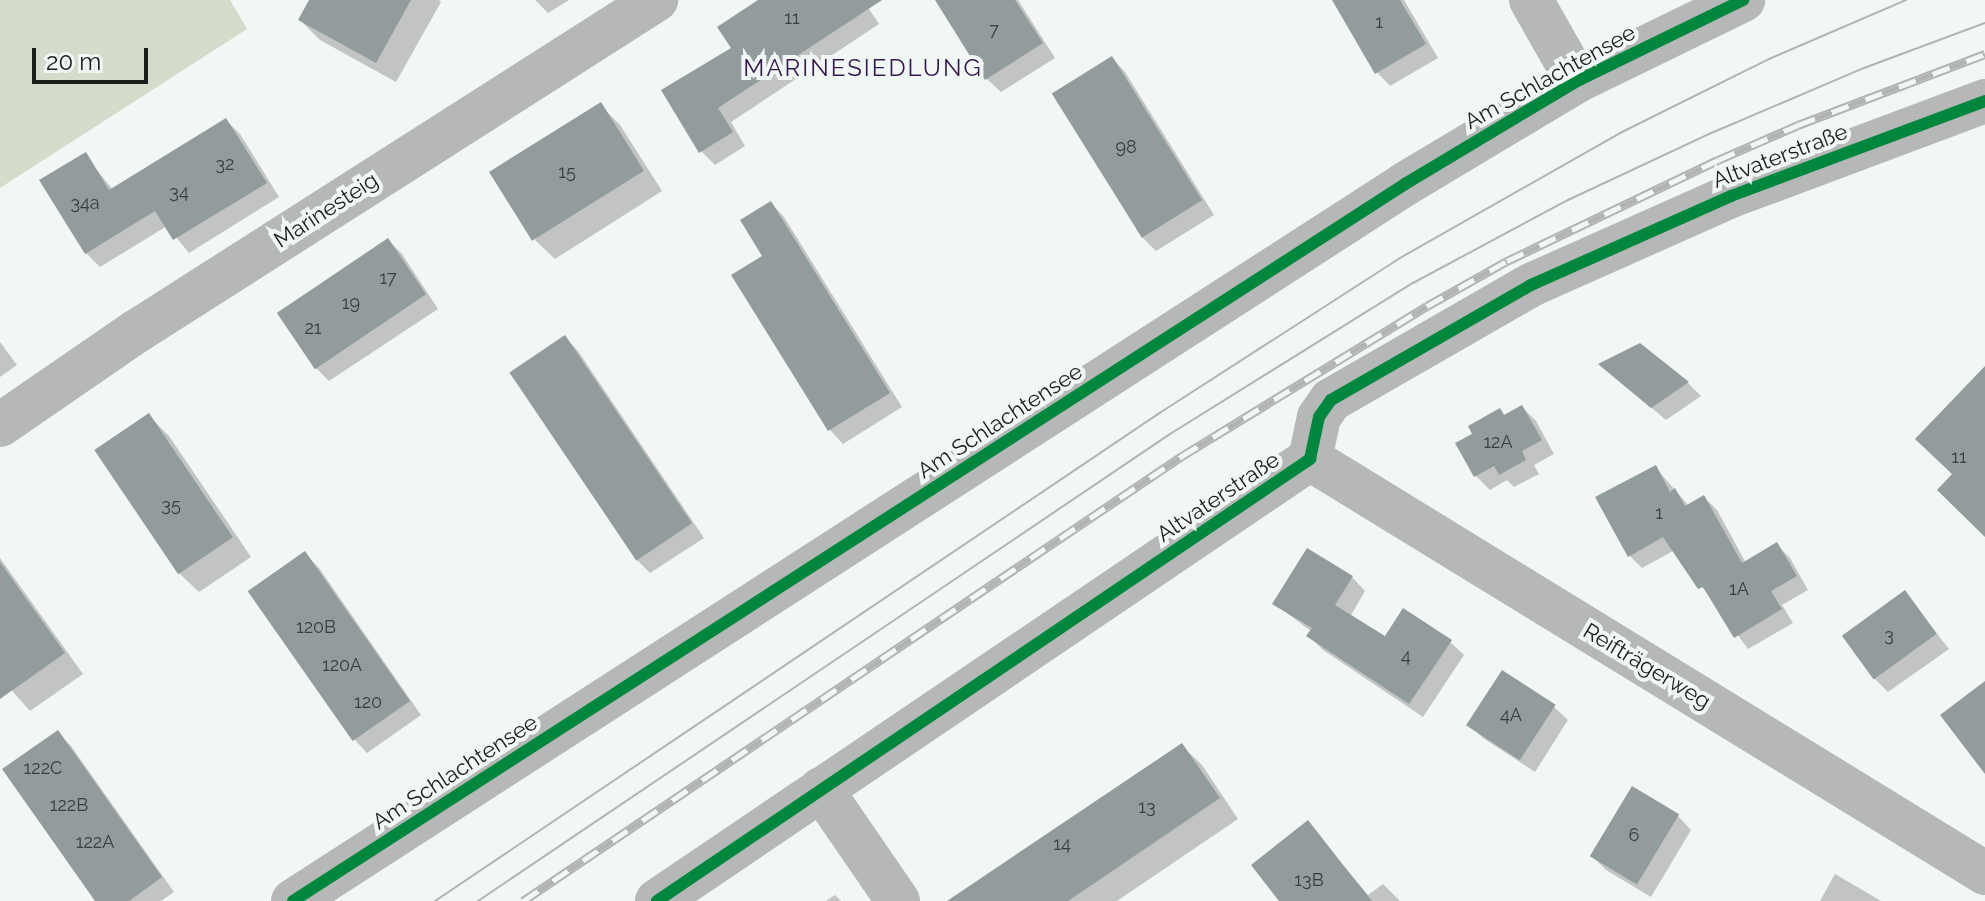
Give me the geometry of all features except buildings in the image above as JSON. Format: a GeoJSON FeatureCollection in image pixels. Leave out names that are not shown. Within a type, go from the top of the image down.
{"type":"FeatureCollection","features":[{"type":"Feature","properties":{"kind":"street","name":"Marinesteig"},"geometry":{"type":"LineString","coordinates":[[0,425],[137,331],[656,0]]}},
{"type":"Feature","properties":{"kind":"street"},"geometry":{"type":"LineString","coordinates":[[1531,0],[1577,81]]}},
{"type":"Feature","properties":{"kind":"street","name":"Am Schlachtensee"},"geometry":{"type":"LineString","coordinates":[[293,901],[1343,223],[1577,81],[1743,0]]}},
{"type":"Feature","properties":{"kind":"street","name":"Altvaterstraße"},"geometry":{"type":"LineString","coordinates":[[657,901],[1310,459],[1319,417],[1331,400],[1531,285],[1731,196],[1985,101]]}},
{"type":"Feature","properties":{"kind":"street","name":"Reifträgerweg"},"geometry":{"type":"LineString","coordinates":[[1310,459],[1985,873]]}},
{"type":"Feature","properties":{"kind":"street"},"geometry":{"type":"LineString","coordinates":[[821,789],[898,901]]}},
{"type":"Feature","properties":{"kind":"green space"},"geometry":{"type":"Polygon","coordinates":[[[0,0],[230,0],[247,29],[0,188],[0,0]]]}},
{"type":"Feature","properties":{"kind":"tram line"},"geometry":{"type":"LineString","coordinates":[[435,901],[1158,414],[1400,258],[1620,133],[1769,59],[1906,0]]}},
{"type":"Feature","properties":{"kind":"tram line"},"geometry":{"type":"LineString","coordinates":[[478,901],[1170,434],[1413,283],[1568,200],[1709,134],[1864,68],[1985,23]]}},
{"type":"Feature","properties":{"kind":"railway"},"geometry":{"type":"LineString","coordinates":[[523,901],[1182,456],[1427,306],[1507,261],[1718,160],[1798,125],[1985,54]]}},
{"type":"Feature","properties":{"kind":"cycle path"},"geometry":{"type":"LineString","coordinates":[[293,901],[1405,184],[1577,81],[1743,0]]}},
{"type":"Feature","properties":{"kind":"cycle path"},"geometry":{"type":"LineString","coordinates":[[657,901],[1310,459],[1319,417],[1331,400],[1531,285],[1731,196],[1985,101]]}},
{"type":"Feature","properties":{"kind":"district","name":"MARINESIEDLUNG"},"geometry":{"type":"Point","coordinates":[863,68]}}]}
